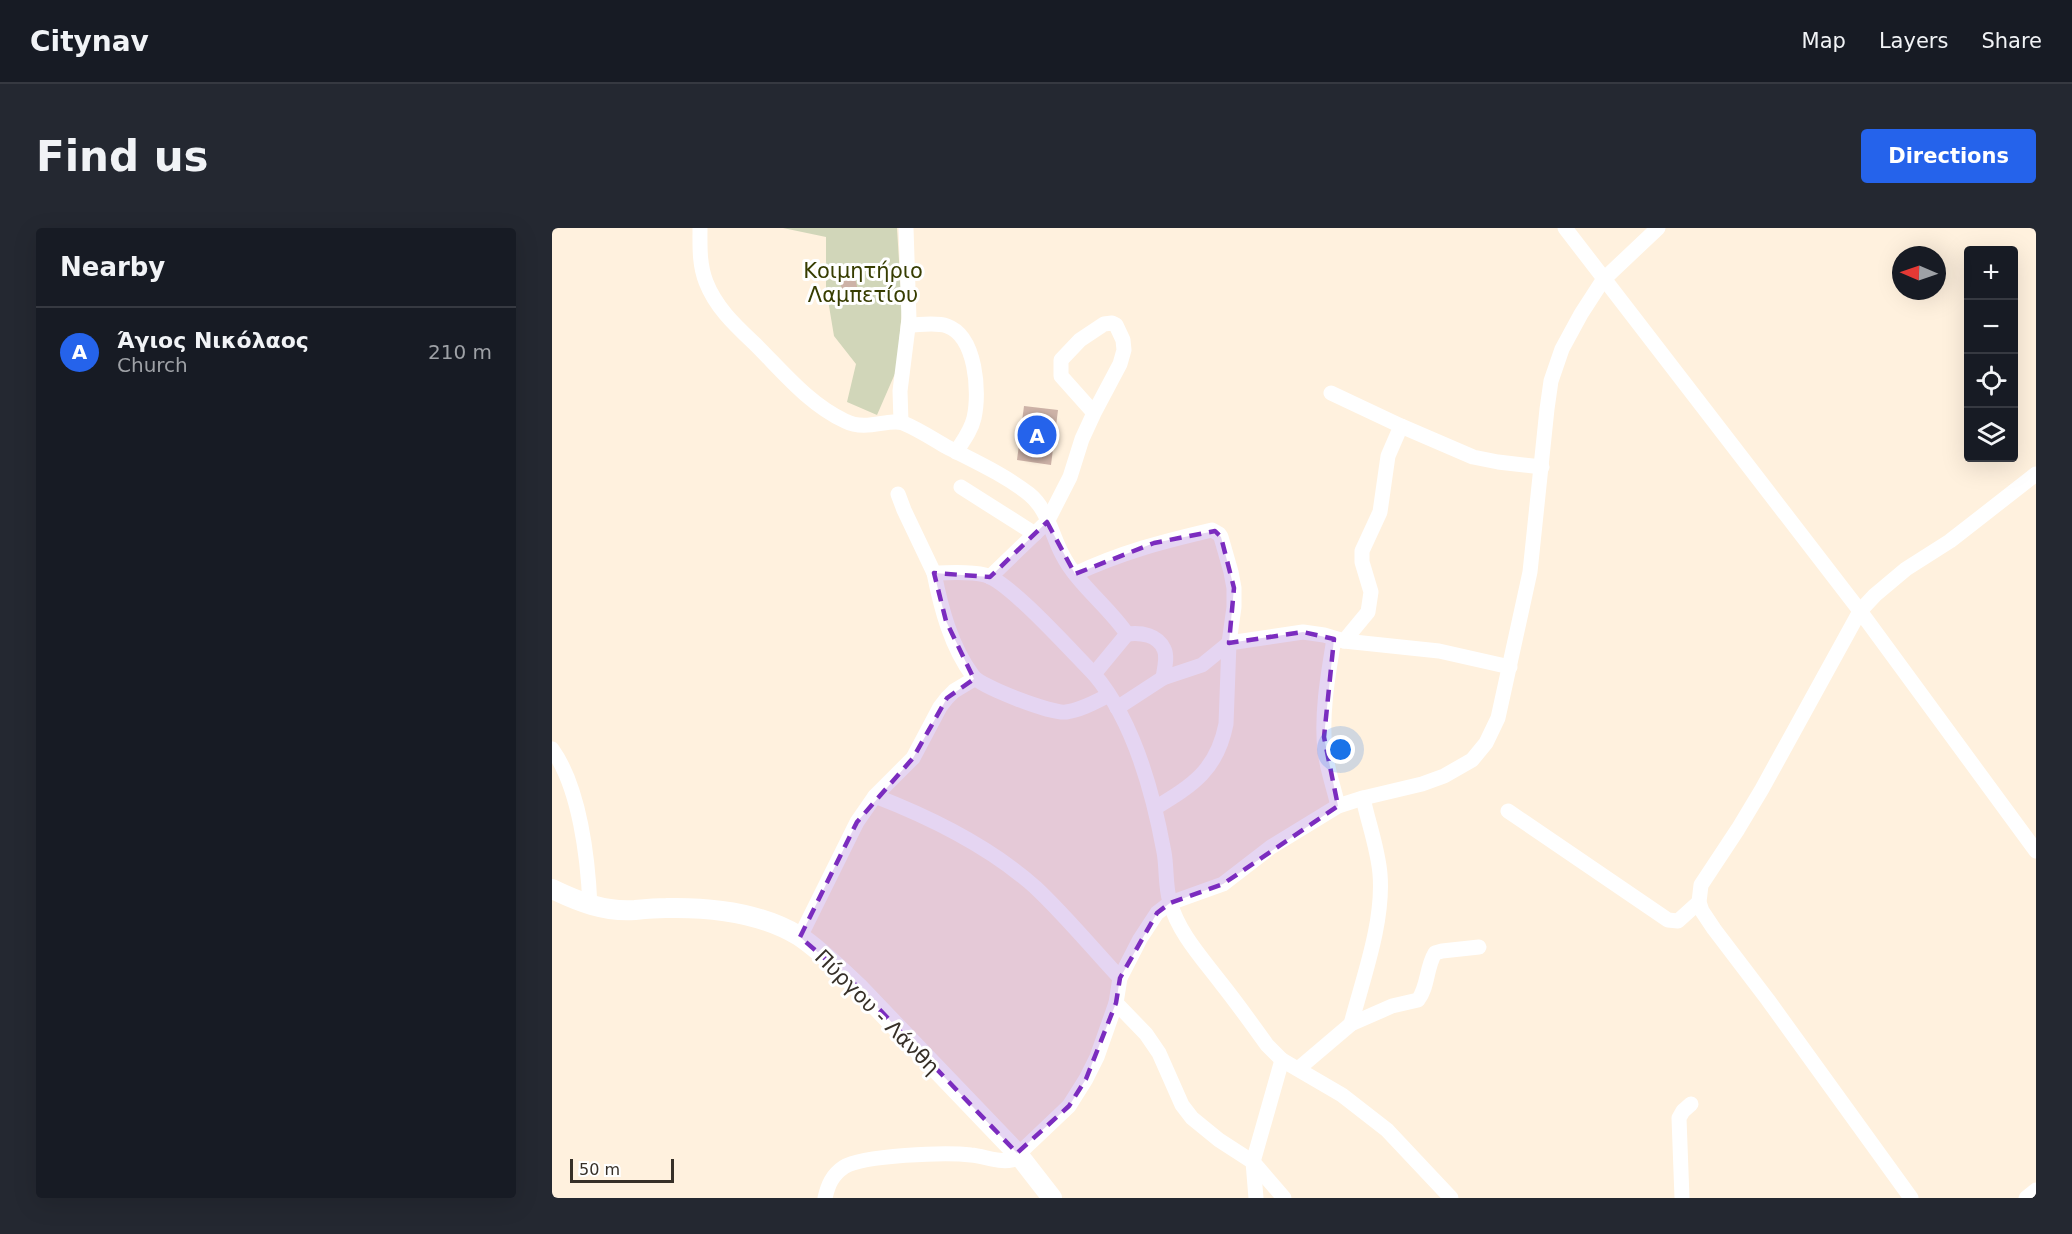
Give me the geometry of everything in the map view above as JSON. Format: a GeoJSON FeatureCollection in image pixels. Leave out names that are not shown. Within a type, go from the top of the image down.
{"type":"FeatureCollection","features":[{"type":"Feature","properties":{"kind":"main road","name":"Πύργου - Λάνθη"},"geometry":{"type":"LineString","coordinates":[[552,889],[590,906],[626,910],[667,908],[715,910],[751,917],[778,926],[800,937],[858,987],[1017,1153],[1052,1198]]}},
{"type":"Feature","properties":{"kind":"street"},"geometry":{"type":"LineString","coordinates":[[700,228],[700,257],[705,280],[712,296],[728,318],[794,385],[844,421],[867,426],[900,422],[994,472],[1030,495],[1038,502],[1062,555],[1075,574],[1113,614],[1127,634]]}},
{"type":"Feature","properties":{"kind":"street"},"geometry":{"type":"LineString","coordinates":[[900,422],[900,391],[909,325],[906,228]]}},
{"type":"Feature","properties":{"kind":"street"},"geometry":{"type":"LineString","coordinates":[[1565,228],[1860,611],[2036,851]]}},
{"type":"Feature","properties":{"kind":"street"},"geometry":{"type":"LineString","coordinates":[[825,1198],[834,1175],[857,1162],[968,1154],[1012,1160],[1017,1153],[1053,1123],[1077,1094],[1097,1057],[1116,1003],[1120,978],[1157,913],[1170,903],[1223,884],[1271,847],[1338,806],[1422,784],[1444,776],[1472,760],[1486,743],[1498,718],[1510,668],[1530,572],[1551,381],[1562,349],[1603,280],[1658,228]]}},
{"type":"Feature","properties":{"kind":"street"},"geometry":{"type":"LineString","coordinates":[[990,577],[1047,522],[1070,477],[1094,413],[1120,364],[1124,350],[1123,340],[1116,325],[1112,323],[1104,324],[1080,340],[1061,360],[1061,376],[1094,413]]}},
{"type":"Feature","properties":{"kind":"street"},"geometry":{"type":"LineString","coordinates":[[909,325],[943,324],[950,327],[959,334],[972,356],[975,369],[975,411],[969,431],[956,452]]}},
{"type":"Feature","properties":{"kind":"street"},"geometry":{"type":"LineString","coordinates":[[1331,393],[1473,457],[1542,467]]}},
{"type":"Feature","properties":{"kind":"street"},"geometry":{"type":"LineString","coordinates":[[1338,806],[1325,754],[1324,716],[1339,640],[1368,612],[1370,606],[1371,592],[1362,562],[1362,551],[1380,512],[1388,456],[1401,426]]}},
{"type":"Feature","properties":{"kind":"street"},"geometry":{"type":"LineString","coordinates":[[1911,1198],[1714,929],[1699,902],[1701,885],[1738,829],[1860,611],[1906,569],[1950,541],[2036,474]]}},
{"type":"Feature","properties":{"kind":"street"},"geometry":{"type":"LineString","coordinates":[[961,487],[1035,534]]}},
{"type":"Feature","properties":{"kind":"street"},"geometry":{"type":"LineString","coordinates":[[898,494],[934,573],[946,621],[974,679],[1022,701],[1055,712],[1113,702],[1163,678],[1202,665],[1229,644],[1303,632],[1339,640],[1439,651],[1510,668]]}},
{"type":"Feature","properties":{"kind":"street"},"geometry":{"type":"LineString","coordinates":[[1075,574],[1111,557],[1154,543],[1215,531],[1221,537],[1232,572],[1234,588],[1226,724],[1219,748],[1204,773],[1191,786],[1155,808]]}},
{"type":"Feature","properties":{"kind":"street"},"geometry":{"type":"LineString","coordinates":[[934,573],[976,573],[990,577],[1011,591],[1094,674],[1113,702],[1134,746],[1155,808],[1166,863],[1170,903],[1194,948],[1267,1045],[1282,1060],[1342,1095],[1387,1130],[1451,1198]]}},
{"type":"Feature","properties":{"kind":"street"},"geometry":{"type":"LineString","coordinates":[[1094,674],[1127,634]]}},
{"type":"Feature","properties":{"kind":"street"},"geometry":{"type":"LineString","coordinates":[[1127,634],[1145,634],[1153,637],[1164,647],[1163,678]]}},
{"type":"Feature","properties":{"kind":"street"},"geometry":{"type":"LineString","coordinates":[[800,937],[857,822],[875,796],[913,758],[947,698],[974,679]]}},
{"type":"Feature","properties":{"kind":"street"},"geometry":{"type":"LineString","coordinates":[[552,749],[568,781],[581,828],[589,880],[590,906]]}},
{"type":"Feature","properties":{"kind":"street"},"geometry":{"type":"LineString","coordinates":[[875,796],[929,819],[1011,868],[1052,904],[1120,978]]}},
{"type":"Feature","properties":{"kind":"street"},"geometry":{"type":"LineString","coordinates":[[1351,1024],[1374,934],[1381,892],[1380,872],[1363,798]]}},
{"type":"Feature","properties":{"kind":"street"},"geometry":{"type":"LineString","coordinates":[[1508,811],[1668,920],[1678,921],[1699,902]]}},
{"type":"Feature","properties":{"kind":"street"},"geometry":{"type":"LineString","coordinates":[[1298,1069],[1351,1024],[1392,1006],[1418,1000],[1429,964],[1435,953],[1479,947]]}},
{"type":"Feature","properties":{"kind":"street"},"geometry":{"type":"LineString","coordinates":[[1116,1003],[1146,1034],[1159,1053],[1182,1105],[1192,1118],[1219,1140],[1253,1162],[1284,1198]]}},
{"type":"Feature","properties":{"kind":"street"},"geometry":{"type":"LineString","coordinates":[[1256,1198],[1253,1162],[1282,1060]]}},
{"type":"Feature","properties":{"kind":"street"},"geometry":{"type":"LineString","coordinates":[[1682,1198],[1678,1123],[1680,1115],[1690,1104]]}},
{"type":"Feature","properties":{"kind":"street"},"geometry":{"type":"LineString","coordinates":[[2026,1198],[2036,1190]]}},
{"type":"Feature","properties":{"kind":"highlighted area"},"geometry":{"type":"Polygon","coordinates":[[[1047,522],[1075,574],[1154,543],[1215,531],[1221,537],[1234,588],[1229,643],[1303,632],[1334,639],[1324,737],[1338,806],[1223,884],[1170,903],[1157,913],[1120,978],[1116,1003],[1086,1079],[1069,1106],[1017,1153],[858,987],[800,937],[857,822],[913,758],[947,698],[974,679],[946,621],[934,573],[990,577],[1047,522]]]}},
{"type":"Feature","properties":{"kind":"green space","name":"Κοιμητήριο Λαμπετίου"},"geometry":{"type":"Polygon","coordinates":[[[783,228],[897,228],[902,309],[897,369],[877,415],[847,402],[856,364],[834,336],[826,288],[826,237],[783,228]]]}},
{"type":"Feature","properties":{"kind":"building"},"geometry":{"type":"Polygon","coordinates":[[[853,269],[858,291],[843,294],[838,273],[853,269]]]}},
{"type":"Feature","properties":{"kind":"building"},"geometry":{"type":"Polygon","coordinates":[[[1024,406],[1058,410],[1051,465],[1017,460],[1024,406]]]}},
{"type":"Feature","properties":{"kind":"place","name":"Άγιος Νικόλαος"},"geometry":{"type":"Point","coordinates":[1037,435]}}]}
